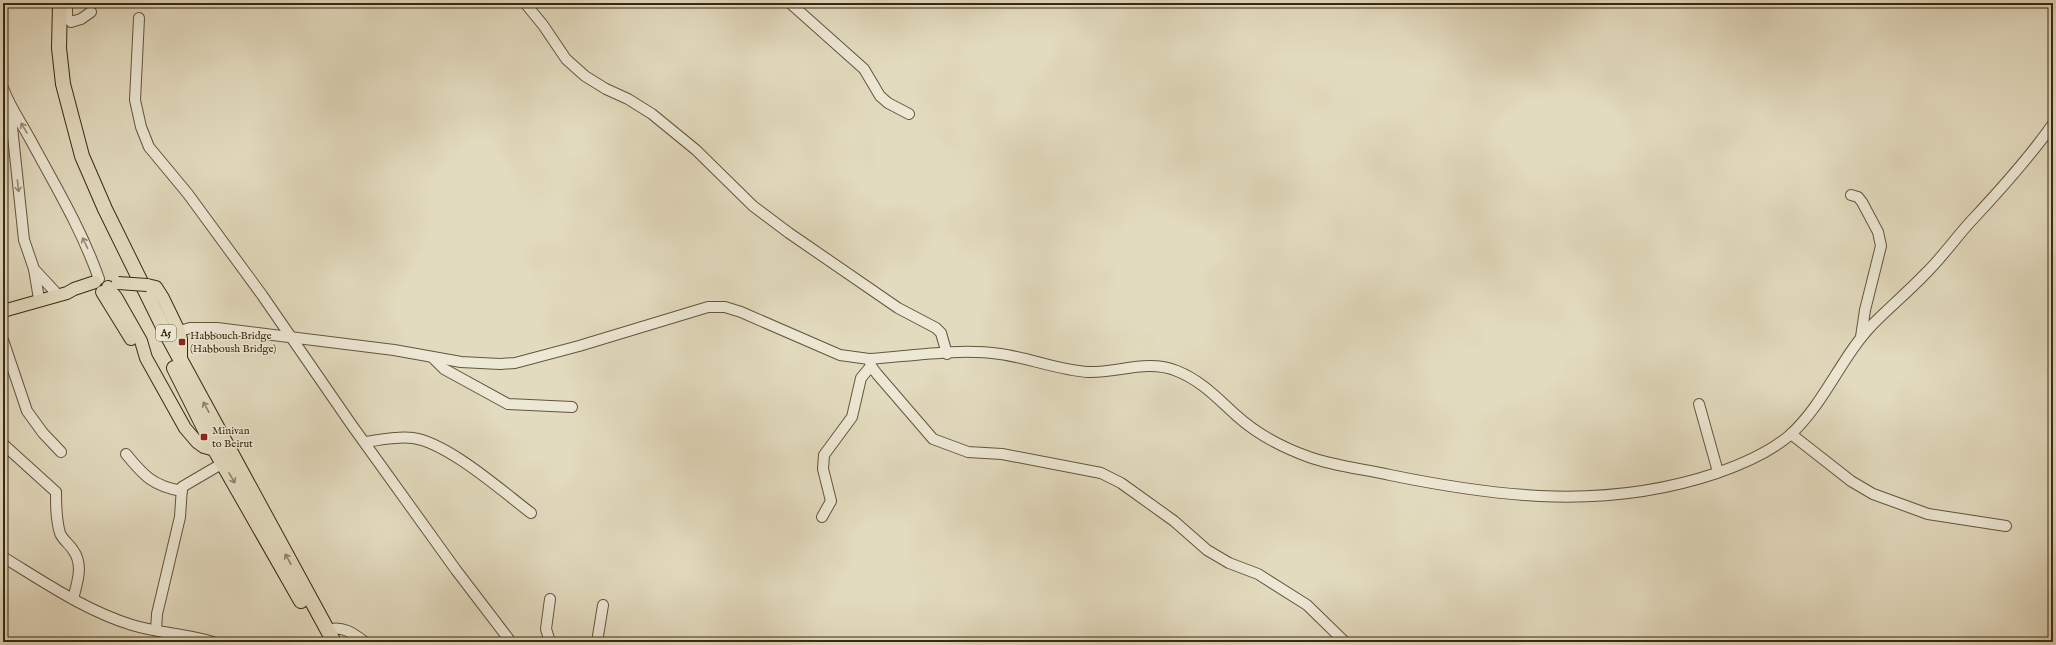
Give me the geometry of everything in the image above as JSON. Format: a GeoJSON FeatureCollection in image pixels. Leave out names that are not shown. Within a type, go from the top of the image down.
{"type":"FeatureCollection","features":[{"type":"Feature","properties":{"kind":"highway","name":"A5"},"geometry":{"type":"LineString","coordinates":[[52,3],[51,43],[56,94],[67,141],[78,166],[216,450],[325,636],[334,642]]}},
{"type":"Feature","properties":{"kind":"highway","name":"A5"},"geometry":{"type":"LineString","coordinates":[[60,3],[59,48],[63,84],[82,156],[105,209],[173,333],[181,360],[325,636]]}},
{"type":"Feature","properties":{"kind":"main road"},"geometry":{"type":"LineString","coordinates":[[104,285],[116,297],[141,341],[146,358],[190,435],[204,447],[216,450]]}},
{"type":"Feature","properties":{"kind":"main road"},"geometry":{"type":"LineString","coordinates":[[3,311],[39,299],[62,294],[73,295],[104,285],[147,285],[156,287],[163,298],[173,333]]}},
{"type":"Feature","properties":{"kind":"street"},"geometry":{"type":"LineString","coordinates":[[67,3],[67,17],[71,22],[81,19],[91,12]]}},
{"type":"Feature","properties":{"kind":"street"},"geometry":{"type":"LineString","coordinates":[[525,3],[543,25],[558,49],[574,67],[590,80],[628,99],[658,119],[696,150],[753,206],[789,233],[898,308],[936,328],[941,333],[947,354]]}},
{"type":"Feature","properties":{"kind":"street"},"geometry":{"type":"LineString","coordinates":[[790,3],[864,69],[880,96],[909,114]]}},
{"type":"Feature","properties":{"kind":"street"},"geometry":{"type":"LineString","coordinates":[[139,18],[135,100],[141,127],[149,147],[188,194],[262,295],[290,337],[456,570],[511,642]]}},
{"type":"Feature","properties":{"kind":"street"},"geometry":{"type":"LineString","coordinates":[[3,88],[9,106],[24,240],[34,269],[39,299]]}},
{"type":"Feature","properties":{"kind":"street"},"geometry":{"type":"LineString","coordinates":[[9,106],[55,184],[86,245],[104,285]]}},
{"type":"Feature","properties":{"kind":"street"},"geometry":{"type":"LineString","coordinates":[[173,333],[190,328],[217,328],[394,350],[433,358],[478,364],[515,363],[580,346],[699,309],[720,306],[741,312],[840,355],[870,362],[947,354],[998,353],[1089,372],[1118,370],[1146,365],[1166,367],[1188,376],[1214,393],[1238,417],[1256,431],[1312,458],[1432,483],[1537,496],[1583,497],[1624,494],[1672,486],[1735,467],[1765,452],[1791,434],[1820,398],[1861,338],[1930,269],[2029,158],[2053,124]]}},
{"type":"Feature","properties":{"kind":"street"},"geometry":{"type":"LineString","coordinates":[[1851,194],[1862,202],[1878,232],[1881,246],[1865,310],[1861,338]]}},
{"type":"Feature","properties":{"kind":"street"},"geometry":{"type":"LineString","coordinates":[[34,269],[62,294]]}},
{"type":"Feature","properties":{"kind":"street"},"geometry":{"type":"LineString","coordinates":[[3,340],[27,411],[43,433],[61,452]]}},
{"type":"Feature","properties":{"kind":"street"},"geometry":{"type":"LineString","coordinates":[[433,358],[444,369],[508,404],[572,407]]}},
{"type":"Feature","properties":{"kind":"street"},"geometry":{"type":"LineString","coordinates":[[822,517],[831,501],[823,469],[824,455],[852,417],[861,378],[870,362]]}},
{"type":"Feature","properties":{"kind":"street"},"geometry":{"type":"LineString","coordinates":[[870,362],[933,439],[968,452],[1002,454],[1101,473],[1121,483],[1174,521],[1207,550],[1230,563],[1258,574],[1307,605],[1345,642]]}},
{"type":"Feature","properties":{"kind":"street"},"geometry":{"type":"LineString","coordinates":[[1699,404],[1718,472]]}},
{"type":"Feature","properties":{"kind":"street"},"geometry":{"type":"LineString","coordinates":[[1791,434],[1851,481],[1873,494],[1928,514],[2006,526]]}},
{"type":"Feature","properties":{"kind":"street"},"geometry":{"type":"LineString","coordinates":[[365,442],[396,438],[414,438],[432,443],[457,458],[531,513]]}},
{"type":"Feature","properties":{"kind":"street"},"geometry":{"type":"LineString","coordinates":[[3,444],[56,492],[56,519],[61,535],[74,551],[78,560],[78,581],[73,599]]}},
{"type":"Feature","properties":{"kind":"street"},"geometry":{"type":"LineString","coordinates":[[126,454],[145,477],[167,489],[182,491]]}},
{"type":"Feature","properties":{"kind":"street"},"geometry":{"type":"LineString","coordinates":[[156,630],[157,614],[180,517],[184,484],[223,463]]}},
{"type":"Feature","properties":{"kind":"street"},"geometry":{"type":"LineString","coordinates":[[3,557],[73,599],[132,625],[213,642]]}},
{"type":"Feature","properties":{"kind":"street"},"geometry":{"type":"LineString","coordinates":[[550,599],[546,629],[550,642]]}},
{"type":"Feature","properties":{"kind":"street"},"geometry":{"type":"LineString","coordinates":[[597,642],[603,605]]}},
{"type":"Feature","properties":{"kind":"street"},"geometry":{"type":"LineString","coordinates":[[325,636],[334,627],[346,630],[365,642]]}},
{"type":"Feature","properties":{"kind":"place","name":"Habbouch Bridge (Habboush Bridge)"},"geometry":{"type":"Point","coordinates":[182,342]}},
{"type":"Feature","properties":{"kind":"place","name":"Minivan to Beirut"},"geometry":{"type":"Point","coordinates":[204,437]}}]}
